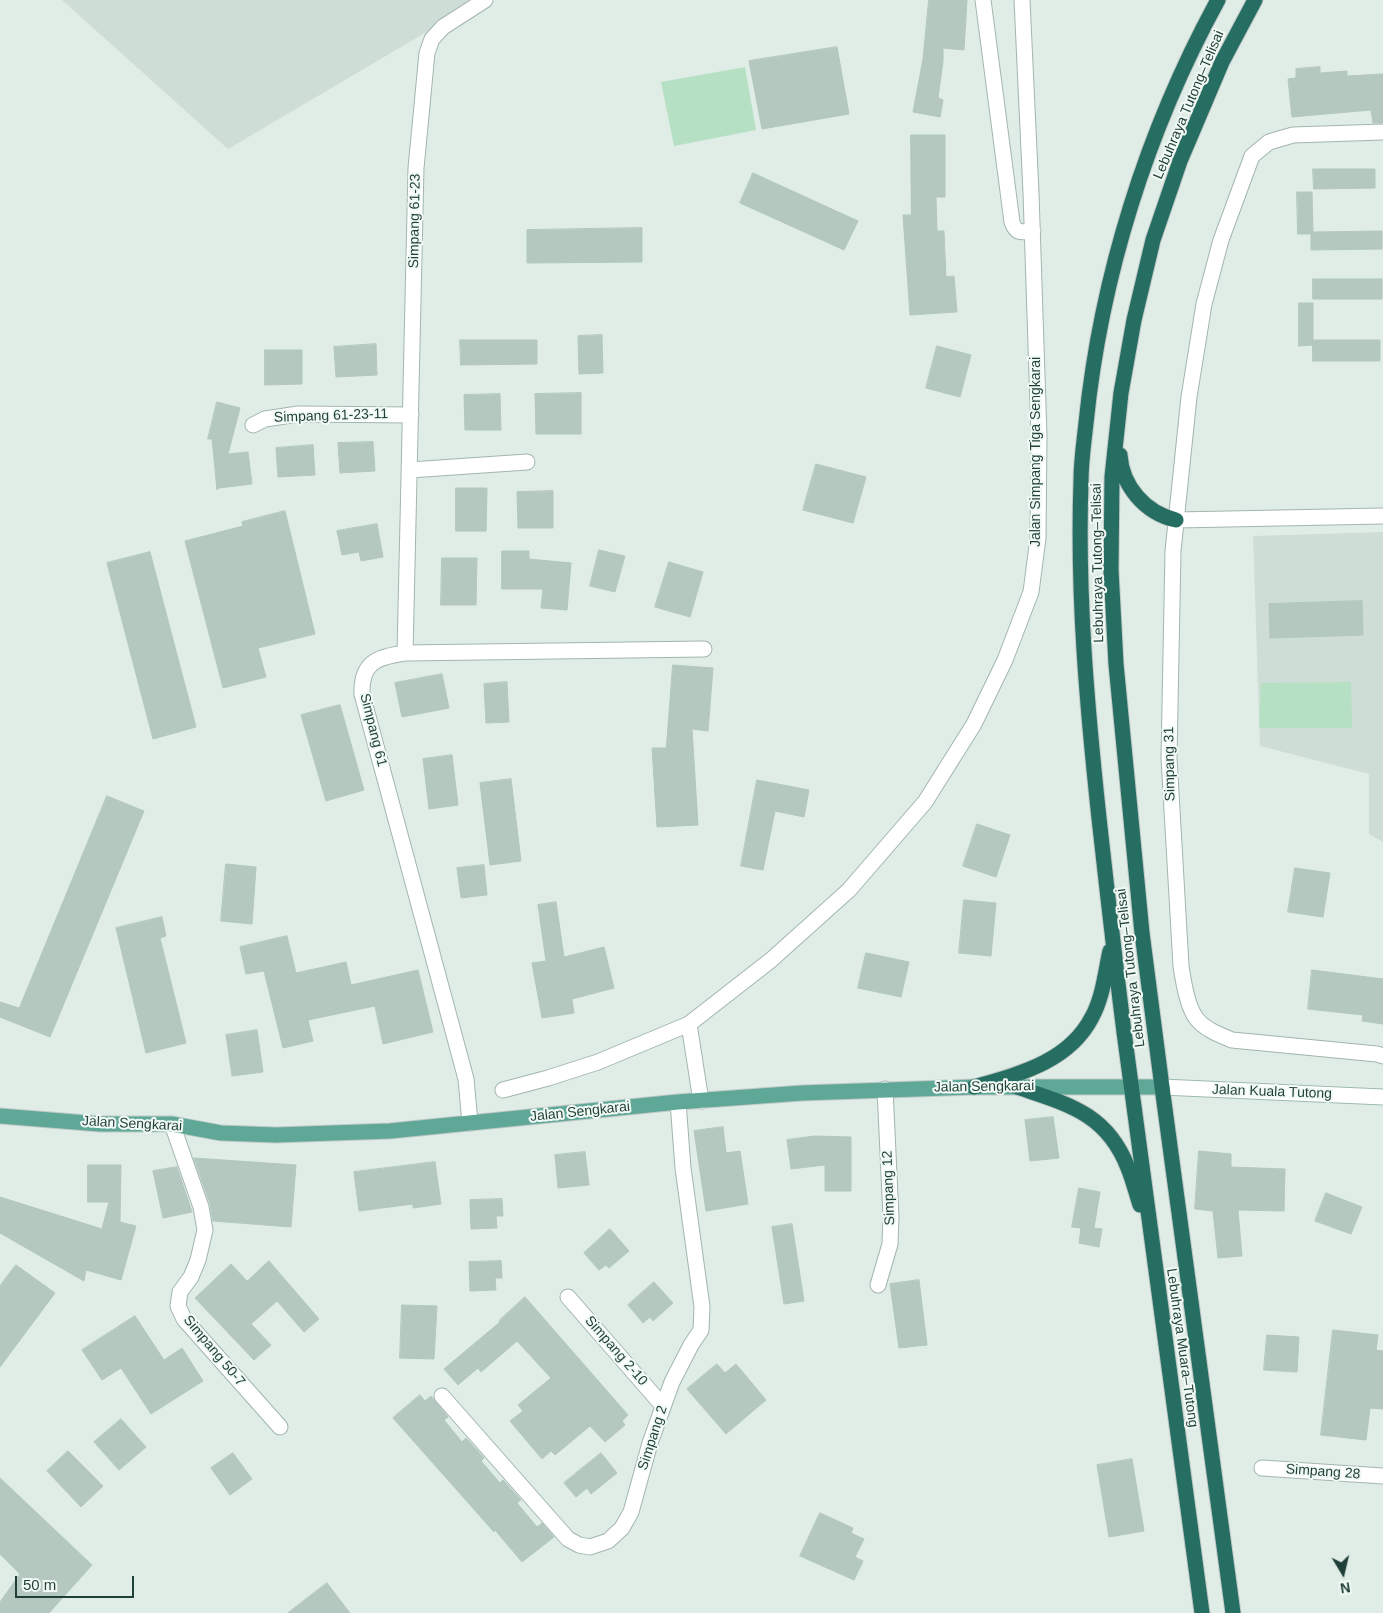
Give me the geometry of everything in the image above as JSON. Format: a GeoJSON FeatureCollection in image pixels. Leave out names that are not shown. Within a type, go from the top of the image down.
{"type":"FeatureCollection","features":[{"type":"Feature","properties":{"kind":"highway","name":"Lebuhraya Tutong–Telisai"},"geometry":{"type":"LineString","coordinates":[[1132,1087],[1112,937],[1084,666],[1080,570],[1081,477],[1090,391],[1102,315],[1122,233],[1150,151],[1189,55],[1218,0]]}},
{"type":"Feature","properties":{"kind":"highway","name":"Lebuhraya Tutong–Telisai"},"geometry":{"type":"LineString","coordinates":[[1162,1087],[1142,934],[1116,655],[1111,570],[1112,477],[1121,393],[1134,320],[1149,258],[1180,161],[1222,62],[1255,0]]}},
{"type":"Feature","properties":{"kind":"highway"},"geometry":{"type":"LineString","coordinates":[[1121,393],[1120,452],[1124,478],[1144,503],[1164,517],[1176,520]]}},
{"type":"Feature","properties":{"kind":"highway"},"geometry":{"type":"LineString","coordinates":[[974,1086],[1011,1076],[1045,1063],[1067,1049],[1092,1018],[1100,999],[1112,937]]}},
{"type":"Feature","properties":{"kind":"highway"},"geometry":{"type":"LineString","coordinates":[[1017,1087],[1070,1105],[1093,1118],[1106,1130],[1129,1168],[1152,1247]]}},
{"type":"Feature","properties":{"kind":"highway","name":"Lebuhraya Muara–Tutong"},"geometry":{"type":"LineString","coordinates":[[1132,1087],[1202,1613]]}},
{"type":"Feature","properties":{"kind":"highway","name":"Lebuhraya Muara–Tutong"},"geometry":{"type":"LineString","coordinates":[[1162,1087],[1233,1613]]}},
{"type":"Feature","properties":{"kind":"main road","name":"Jalan Sengkarai"},"geometry":{"type":"LineString","coordinates":[[0,1116],[100,1124],[172,1124],[221,1133],[276,1136],[390,1131],[678,1102],[802,1093],[974,1086],[1162,1087]]}},
{"type":"Feature","properties":{"kind":"street","name":"Simpang 61-23"},"geometry":{"type":"LineString","coordinates":[[405,652],[416,168],[427,54],[432,39],[443,27],[485,0]]}},
{"type":"Feature","properties":{"kind":"street"},"geometry":{"type":"LineString","coordinates":[[983,0],[1012,222],[1014,229],[1019,232],[1033,231]]}},
{"type":"Feature","properties":{"kind":"street","name":"Jalan Simpang Tiga Sengkarai"},"geometry":{"type":"LineString","coordinates":[[503,1090],[598,1062],[688,1024],[771,960],[850,890],[925,802],[974,724],[1005,660],[1031,592],[1038,538],[1039,436],[1033,231],[1022,0]]}},
{"type":"Feature","properties":{"kind":"street","name":"Simpang 31"},"geometry":{"type":"LineString","coordinates":[[1383,132],[1293,135],[1269,142],[1252,156],[1221,240],[1204,304],[1189,397],[1176,520],[1173,551],[1169,758],[1180,966],[1186,995],[1196,1018],[1213,1032],[1232,1040],[1383,1056]]}},
{"type":"Feature","properties":{"kind":"street","name":"Simpang 61-23-11"},"geometry":{"type":"LineString","coordinates":[[253,425],[265,419],[298,414],[411,415]]}},
{"type":"Feature","properties":{"kind":"street"},"geometry":{"type":"LineString","coordinates":[[410,470],[527,462]]}},
{"type":"Feature","properties":{"kind":"street"},"geometry":{"type":"LineString","coordinates":[[1176,520],[1383,516]]}},
{"type":"Feature","properties":{"kind":"street","name":"Simpang 61"},"geometry":{"type":"LineString","coordinates":[[470,1123],[466,1079],[362,694],[364,671],[377,660],[389,655],[405,652],[704,649]]}},
{"type":"Feature","properties":{"kind":"street"},"geometry":{"type":"LineString","coordinates":[[688,1024],[701,1101]]}},
{"type":"Feature","properties":{"kind":"street","name":"Jalan Kuala Tutong"},"geometry":{"type":"LineString","coordinates":[[1162,1087],[1383,1097]]}},
{"type":"Feature","properties":{"kind":"street","name":"Simpang 12"},"geometry":{"type":"LineString","coordinates":[[878,1285],[890,1244],[891,1217],[885,1089]]}},
{"type":"Feature","properties":{"kind":"street","name":"Simpang 2"},"geometry":{"type":"LineString","coordinates":[[442,1396],[568,1539],[579,1546],[590,1547],[608,1541],[622,1528],[631,1512],[650,1443],[672,1382],[691,1345],[702,1330],[702,1307],[682,1168],[678,1102]]}},
{"type":"Feature","properties":{"kind":"street","name":"Simpang 50-7"},"geometry":{"type":"LineString","coordinates":[[172,1124],[201,1207],[205,1230],[198,1260],[191,1277],[180,1292],[178,1306],[184,1319],[280,1427]]}},
{"type":"Feature","properties":{"kind":"street","name":"Simpang 2-10"},"geometry":{"type":"LineString","coordinates":[[568,1297],[663,1406]]}},
{"type":"Feature","properties":{"kind":"street","name":"Simpang 28"},"geometry":{"type":"LineString","coordinates":[[1262,1468],[1383,1476]]}},
{"type":"Feature","properties":{"kind":"shaded area"},"geometry":{"type":"Polygon","coordinates":[[[62,0],[476,0],[418,37],[228,149],[62,0]]]}},
{"type":"Feature","properties":{"kind":"shaded area"},"geometry":{"type":"Polygon","coordinates":[[[1383,532],[1383,842],[1369,834],[1369,774],[1260,746],[1253,536],[1383,532]]]}},
{"type":"Feature","properties":{"kind":"green space"},"geometry":{"type":"Polygon","coordinates":[[[745,67],[756,130],[674,146],[661,82],[745,67]]]}},
{"type":"Feature","properties":{"kind":"green space"},"geometry":{"type":"Polygon","coordinates":[[[1351,682],[1352,728],[1259,728],[1261,683],[1351,682]]]}},
{"type":"Feature","properties":{"kind":"building"},"geometry":{"type":"Polygon","coordinates":[[[929,0],[967,0],[964,50],[943,48],[938,98],[943,100],[940,117],[913,112],[923,59],[929,0]]]}},
{"type":"Feature","properties":{"kind":"building"},"geometry":{"type":"Polygon","coordinates":[[[837,47],[849,114],[762,129],[749,61],[837,47]]]}},
{"type":"Feature","properties":{"kind":"building"},"geometry":{"type":"Polygon","coordinates":[[[1320,67],[1320,73],[1347,71],[1347,76],[1383,74],[1383,123],[1373,123],[1371,110],[1292,117],[1288,79],[1296,78],[1296,69],[1320,67]]]}},
{"type":"Feature","properties":{"kind":"building"},"geometry":{"type":"Polygon","coordinates":[[[911,135],[945,135],[945,197],[936,197],[937,231],[944,231],[946,277],[954,276],[957,312],[910,315],[903,215],[911,215],[911,135]]]}},
{"type":"Feature","properties":{"kind":"building"},"geometry":{"type":"Polygon","coordinates":[[[1313,169],[1375,169],[1375,188],[1314,189],[1313,169]]]}},
{"type":"Feature","properties":{"kind":"building"},"geometry":{"type":"Polygon","coordinates":[[[753,173],[858,221],[844,250],[740,203],[753,173]]]}},
{"type":"Feature","properties":{"kind":"building"},"geometry":{"type":"Polygon","coordinates":[[[1297,192],[1312,192],[1313,232],[1382,231],[1382,249],[1311,250],[1311,234],[1298,234],[1297,192]]]}},
{"type":"Feature","properties":{"kind":"building"},"geometry":{"type":"Polygon","coordinates":[[[642,228],[642,262],[527,263],[527,230],[642,228]]]}},
{"type":"Feature","properties":{"kind":"building"},"geometry":{"type":"Polygon","coordinates":[[[1313,279],[1382,279],[1382,299],[1313,299],[1313,279]]]}},
{"type":"Feature","properties":{"kind":"building"},"geometry":{"type":"Polygon","coordinates":[[[1299,303],[1313,303],[1313,345],[1299,346],[1299,303]]]}},
{"type":"Feature","properties":{"kind":"building"},"geometry":{"type":"Polygon","coordinates":[[[602,335],[603,373],[579,374],[578,336],[602,335]]]}},
{"type":"Feature","properties":{"kind":"building"},"geometry":{"type":"Polygon","coordinates":[[[460,340],[537,340],[537,364],[461,365],[460,340]]]}},
{"type":"Feature","properties":{"kind":"building"},"geometry":{"type":"Polygon","coordinates":[[[1313,340],[1380,340],[1380,361],[1313,361],[1313,340]]]}},
{"type":"Feature","properties":{"kind":"building"},"geometry":{"type":"Polygon","coordinates":[[[376,344],[377,375],[336,377],[334,347],[376,344]]]}},
{"type":"Feature","properties":{"kind":"building"},"geometry":{"type":"Polygon","coordinates":[[[937,346],[971,355],[960,397],[926,388],[937,346]]]}},
{"type":"Feature","properties":{"kind":"building"},"geometry":{"type":"Polygon","coordinates":[[[265,350],[302,350],[302,384],[265,385],[265,350]]]}},
{"type":"Feature","properties":{"kind":"building"},"geometry":{"type":"Polygon","coordinates":[[[581,393],[581,434],[536,434],[535,394],[581,393]]]}},
{"type":"Feature","properties":{"kind":"building"},"geometry":{"type":"Polygon","coordinates":[[[500,394],[501,430],[465,430],[464,395],[500,394]]]}},
{"type":"Feature","properties":{"kind":"building"},"geometry":{"type":"Polygon","coordinates":[[[217,402],[240,408],[228,454],[248,452],[252,484],[219,488],[217,490],[212,439],[208,439],[217,402]]]}},
{"type":"Feature","properties":{"kind":"building"},"geometry":{"type":"Polygon","coordinates":[[[373,442],[375,471],[340,473],[338,443],[373,442]]]}},
{"type":"Feature","properties":{"kind":"building"},"geometry":{"type":"Polygon","coordinates":[[[313,445],[315,475],[278,477],[276,448],[313,445]]]}},
{"type":"Feature","properties":{"kind":"building"},"geometry":{"type":"Polygon","coordinates":[[[816,464],[866,477],[853,523],[803,510],[816,464]]]}},
{"type":"Feature","properties":{"kind":"building"},"geometry":{"type":"Polygon","coordinates":[[[456,488],[487,488],[486,531],[456,531],[456,488]]]}},
{"type":"Feature","properties":{"kind":"building"},"geometry":{"type":"Polygon","coordinates":[[[553,491],[553,528],[518,528],[517,492],[553,491]]]}},
{"type":"Feature","properties":{"kind":"building"},"geometry":{"type":"Polygon","coordinates":[[[285,511],[315,634],[258,648],[266,677],[223,688],[185,541],[243,526],[242,522],[285,511]]]}},
{"type":"Feature","properties":{"kind":"building"},"geometry":{"type":"Polygon","coordinates":[[[377,524],[383,557],[361,561],[359,552],[342,555],[337,531],[377,524]]]}},
{"type":"Feature","properties":{"kind":"building"},"geometry":{"type":"Polygon","coordinates":[[[599,550],[625,556],[615,592],[590,586],[599,550]]]}},
{"type":"Feature","properties":{"kind":"building"},"geometry":{"type":"Polygon","coordinates":[[[502,551],[529,551],[529,559],[571,563],[567,610],[541,608],[543,589],[502,589],[502,551]]]}},
{"type":"Feature","properties":{"kind":"building"},"geometry":{"type":"Polygon","coordinates":[[[150,552],[196,727],[153,739],[107,563],[150,552]]]}},
{"type":"Feature","properties":{"kind":"building"},"geometry":{"type":"Polygon","coordinates":[[[442,558],[477,558],[476,605],[441,605],[442,558]]]}},
{"type":"Feature","properties":{"kind":"building"},"geometry":{"type":"Polygon","coordinates":[[[669,562],[703,572],[690,617],[655,607],[669,562]]]}},
{"type":"Feature","properties":{"kind":"building"},"geometry":{"type":"Polygon","coordinates":[[[1362,601],[1363,635],[1270,638],[1269,604],[1362,601]]]}},
{"type":"Feature","properties":{"kind":"building"},"geometry":{"type":"Polygon","coordinates":[[[673,665],[713,668],[708,731],[692,729],[698,825],[657,827],[652,748],[666,748],[673,665]]]}},
{"type":"Feature","properties":{"kind":"building"},"geometry":{"type":"Polygon","coordinates":[[[442,674],[449,708],[402,717],[395,683],[442,674]]]}},
{"type":"Feature","properties":{"kind":"building"},"geometry":{"type":"Polygon","coordinates":[[[507,682],[509,722],[486,723],[484,684],[507,682]]]}},
{"type":"Feature","properties":{"kind":"building"},"geometry":{"type":"Polygon","coordinates":[[[340,705],[364,790],[326,801],[301,715],[340,705]]]}},
{"type":"Feature","properties":{"kind":"building"},"geometry":{"type":"Polygon","coordinates":[[[452,755],[458,805],[429,809],[423,759],[452,755]]]}},
{"type":"Feature","properties":{"kind":"building"},"geometry":{"type":"Polygon","coordinates":[[[511,779],[521,861],[490,865],[480,783],[511,779]]]}},
{"type":"Feature","properties":{"kind":"building"},"geometry":{"type":"Polygon","coordinates":[[[757,780],[809,790],[804,817],[775,811],[763,870],[741,866],[757,780]]]}},
{"type":"Feature","properties":{"kind":"building"},"geometry":{"type":"Polygon","coordinates":[[[107,796],[144,811],[50,1037],[0,1017],[0,1002],[19,1008],[107,796]]]}},
{"type":"Feature","properties":{"kind":"building"},"geometry":{"type":"Polygon","coordinates":[[[977,824],[1010,835],[996,877],[963,866],[977,824]]]}},
{"type":"Feature","properties":{"kind":"building"},"geometry":{"type":"Polygon","coordinates":[[[226,864],[256,867],[252,924],[221,921],[226,864]]]}},
{"type":"Feature","properties":{"kind":"building"},"geometry":{"type":"Polygon","coordinates":[[[484,865],[487,895],[461,898],[457,868],[484,865]]]}},
{"type":"Feature","properties":{"kind":"building"},"geometry":{"type":"Polygon","coordinates":[[[1295,868],[1330,873],[1323,917],[1288,912],[1295,868]]]}},
{"type":"Feature","properties":{"kind":"building"},"geometry":{"type":"Polygon","coordinates":[[[964,900],[996,903],[991,956],[959,953],[964,900]]]}},
{"type":"Feature","properties":{"kind":"building"},"geometry":{"type":"Polygon","coordinates":[[[556,902],[564,957],[604,947],[614,988],[572,999],[574,1013],[542,1018],[532,963],[546,961],[538,905],[556,902]]]}},
{"type":"Feature","properties":{"kind":"building"},"geometry":{"type":"Polygon","coordinates":[[[162,917],[166,936],[160,938],[186,1043],[146,1053],[116,928],[162,917]]]}},
{"type":"Feature","properties":{"kind":"building"},"geometry":{"type":"Polygon","coordinates":[[[287,936],[296,973],[346,962],[351,985],[418,970],[433,1032],[383,1044],[375,1006],[308,1020],[313,1041],[283,1048],[264,971],[246,974],[240,947],[287,936]]]}},
{"type":"Feature","properties":{"kind":"building"},"geometry":{"type":"Polygon","coordinates":[[[866,953],[909,962],[901,997],[858,988],[866,953]]]}},
{"type":"Feature","properties":{"kind":"building"},"geometry":{"type":"Polygon","coordinates":[[[1312,970],[1383,979],[1383,1024],[1362,1021],[1363,1015],[1308,1009],[1312,970]]]}},
{"type":"Feature","properties":{"kind":"building"},"geometry":{"type":"Polygon","coordinates":[[[257,1030],[263,1072],[232,1076],[226,1035],[257,1030]]]}},
{"type":"Feature","properties":{"kind":"building"},"geometry":{"type":"Polygon","coordinates":[[[1053,1117],[1059,1158],[1030,1161],[1025,1120],[1053,1117]]]}},
{"type":"Feature","properties":{"kind":"building"},"geometry":{"type":"Polygon","coordinates":[[[723,1127],[726,1153],[740,1151],[748,1204],[706,1211],[694,1131],[723,1127]]]}},
{"type":"Feature","properties":{"kind":"building"},"geometry":{"type":"Polygon","coordinates":[[[815,1136],[851,1137],[851,1191],[825,1191],[825,1165],[791,1169],[787,1140],[815,1136]]]}},
{"type":"Feature","properties":{"kind":"building"},"geometry":{"type":"Polygon","coordinates":[[[1199,1151],[1231,1154],[1231,1167],[1285,1169],[1284,1211],[1238,1210],[1242,1256],[1218,1258],[1213,1211],[1195,1209],[1199,1151]]]}},
{"type":"Feature","properties":{"kind":"building"},"geometry":{"type":"Polygon","coordinates":[[[585,1152],[589,1185],[558,1188],[555,1155],[585,1152]]]}},
{"type":"Feature","properties":{"kind":"building"},"geometry":{"type":"Polygon","coordinates":[[[194,1158],[296,1165],[291,1227],[213,1221],[210,1204],[194,1158]]]}},
{"type":"Feature","properties":{"kind":"building"},"geometry":{"type":"Polygon","coordinates":[[[435,1162],[441,1204],[413,1208],[413,1204],[359,1211],[354,1172],[435,1162]]]}},
{"type":"Feature","properties":{"kind":"building"},"geometry":{"type":"Polygon","coordinates":[[[88,1165],[121,1165],[120,1222],[136,1226],[121,1280],[86,1270],[84,1281],[0,1233],[0,1197],[102,1229],[109,1202],[88,1202],[88,1165]]]}},
{"type":"Feature","properties":{"kind":"building"},"geometry":{"type":"Polygon","coordinates":[[[177,1167],[192,1212],[163,1218],[153,1171],[177,1167]]]}},
{"type":"Feature","properties":{"kind":"building"},"geometry":{"type":"Polygon","coordinates":[[[1079,1188],[1100,1192],[1094,1228],[1102,1229],[1099,1247],[1079,1243],[1081,1228],[1072,1227],[1079,1188]]]}},
{"type":"Feature","properties":{"kind":"building"},"geometry":{"type":"Polygon","coordinates":[[[1326,1193],[1362,1207],[1351,1234],[1315,1221],[1326,1193]]]}},
{"type":"Feature","properties":{"kind":"building"},"geometry":{"type":"Polygon","coordinates":[[[502,1199],[503,1216],[496,1216],[497,1228],[471,1229],[470,1200],[502,1199]]]}},
{"type":"Feature","properties":{"kind":"building"},"geometry":{"type":"Polygon","coordinates":[[[792,1224],[804,1301],[784,1304],[772,1227],[792,1224]]]}},
{"type":"Feature","properties":{"kind":"building"},"geometry":{"type":"Polygon","coordinates":[[[610,1229],[629,1251],[609,1268],[606,1265],[599,1270],[584,1253],[610,1229]]]}},
{"type":"Feature","properties":{"kind":"building"},"geometry":{"type":"Polygon","coordinates":[[[269,1261],[319,1319],[304,1332],[277,1301],[251,1324],[271,1345],[254,1360],[195,1298],[231,1264],[247,1281],[269,1261]]]}},
{"type":"Feature","properties":{"kind":"building"},"geometry":{"type":"Polygon","coordinates":[[[501,1261],[502,1278],[495,1278],[496,1290],[470,1291],[469,1262],[501,1261]]]}},
{"type":"Feature","properties":{"kind":"building"},"geometry":{"type":"Polygon","coordinates":[[[16,1265],[55,1293],[0,1367],[0,1286],[16,1265]]]}},
{"type":"Feature","properties":{"kind":"building"},"geometry":{"type":"Polygon","coordinates":[[[919,1280],[927,1345],[899,1348],[890,1284],[919,1280]]]}},
{"type":"Feature","properties":{"kind":"building"},"geometry":{"type":"Polygon","coordinates":[[[654,1282],[673,1303],[653,1321],[650,1317],[643,1323],[628,1305],[654,1282]]]}},
{"type":"Feature","properties":{"kind":"building"},"geometry":{"type":"Polygon","coordinates":[[[525,1297],[628,1415],[622,1421],[625,1425],[605,1442],[590,1426],[555,1455],[551,1451],[542,1459],[510,1421],[523,1411],[518,1405],[551,1378],[517,1341],[481,1372],[478,1368],[458,1385],[444,1369],[500,1322],[525,1297]]]}},
{"type":"Feature","properties":{"kind":"building"},"geometry":{"type":"Polygon","coordinates":[[[402,1305],[437,1306],[434,1359],[400,1358],[402,1305]]]}},
{"type":"Feature","properties":{"kind":"building"},"geometry":{"type":"Polygon","coordinates":[[[135,1316],[164,1360],[182,1348],[203,1381],[151,1414],[121,1368],[102,1380],[82,1350],[135,1316]]]}},
{"type":"Feature","properties":{"kind":"building"},"geometry":{"type":"Polygon","coordinates":[[[1333,1330],[1378,1335],[1376,1350],[1383,1351],[1383,1409],[1370,1408],[1366,1440],[1321,1435],[1333,1330]]]}},
{"type":"Feature","properties":{"kind":"building"},"geometry":{"type":"Polygon","coordinates":[[[1267,1335],[1299,1337],[1297,1372],[1264,1370],[1267,1335]]]}},
{"type":"Feature","properties":{"kind":"building"},"geometry":{"type":"Polygon","coordinates":[[[717,1364],[725,1373],[736,1364],[766,1400],[726,1434],[687,1389],[717,1364]]]}},
{"type":"Feature","properties":{"kind":"building"},"geometry":{"type":"Polygon","coordinates":[[[420,1395],[425,1401],[431,1396],[448,1417],[444,1420],[462,1442],[466,1438],[484,1458],[481,1461],[500,1483],[503,1480],[521,1500],[517,1503],[537,1527],[542,1523],[554,1537],[522,1562],[393,1418],[420,1395]]]}},
{"type":"Feature","properties":{"kind":"building"},"geometry":{"type":"Polygon","coordinates":[[[121,1419],[146,1447],[119,1470],[94,1442],[121,1419]]]}},
{"type":"Feature","properties":{"kind":"building"},"geometry":{"type":"Polygon","coordinates":[[[68,1451],[103,1486],[81,1507],[47,1471],[68,1451]]]}},
{"type":"Feature","properties":{"kind":"building"},"geometry":{"type":"Polygon","coordinates":[[[233,1453],[252,1479],[230,1495],[211,1468],[233,1453]]]}},
{"type":"Feature","properties":{"kind":"building"},"geometry":{"type":"Polygon","coordinates":[[[601,1453],[617,1473],[591,1494],[587,1488],[576,1497],[564,1483],[601,1453]]]}},
{"type":"Feature","properties":{"kind":"building"},"geometry":{"type":"Polygon","coordinates":[[[1132,1459],[1144,1531],[1109,1537],[1097,1465],[1132,1459]]]}},
{"type":"Feature","properties":{"kind":"building"},"geometry":{"type":"Polygon","coordinates":[[[0,1478],[92,1565],[49,1613],[0,1613],[0,1602],[20,1574],[0,1554],[0,1478]]]}},
{"type":"Feature","properties":{"kind":"building"},"geometry":{"type":"Polygon","coordinates":[[[820,1513],[853,1528],[851,1533],[864,1539],[855,1557],[863,1561],[854,1580],[800,1556],[820,1513]]]}},
{"type":"Feature","properties":{"kind":"building"},"geometry":{"type":"Polygon","coordinates":[[[327,1583],[350,1613],[288,1613],[327,1583]]]}}]}
